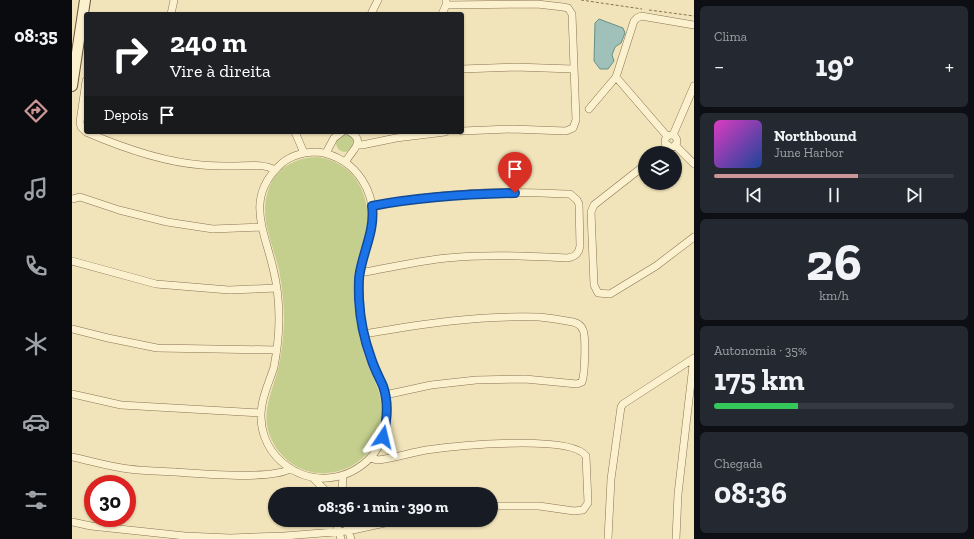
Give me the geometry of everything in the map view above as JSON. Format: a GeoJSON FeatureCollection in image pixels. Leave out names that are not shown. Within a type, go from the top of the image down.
{"type":"FeatureCollection","features":[{"type":"Feature","properties":{"kind":"street"},"geometry":{"type":"LineString","coordinates":[[72,86],[85,0]]}},
{"type":"Feature","properties":{"kind":"street"},"geometry":{"type":"LineString","coordinates":[[171,12],[174,0]]}},
{"type":"Feature","properties":{"kind":"street"},"geometry":{"type":"LineString","coordinates":[[373,12],[378,0]]}},
{"type":"Feature","properties":{"kind":"street"},"geometry":{"type":"LineString","coordinates":[[443,12],[446,2],[536,4],[568,8],[572,14],[576,120],[573,128],[566,131],[512,129],[464,131]]}},
{"type":"Feature","properties":{"kind":"street"},"geometry":{"type":"LineString","coordinates":[[589,109],[616,77],[634,21],[637,18],[641,16],[694,25]]}},
{"type":"Feature","properties":{"kind":"street"},"geometry":{"type":"LineString","coordinates":[[464,69],[515,67],[573,69]]}},
{"type":"Feature","properties":{"kind":"street"},"geometry":{"type":"LineString","coordinates":[[616,77],[670,136],[677,139],[671,145],[694,164]]}},
{"type":"Feature","properties":{"kind":"street"},"geometry":{"type":"LineString","coordinates":[[670,136],[694,86]]}},
{"type":"Feature","properties":{"kind":"street"},"geometry":{"type":"LineString","coordinates":[[84,95],[80,122],[81,128],[84,130]]}},
{"type":"Feature","properties":{"kind":"street"},"geometry":{"type":"LineString","coordinates":[[90,134],[113,144],[172,160],[201,165],[261,166],[271,167],[275,170]]}},
{"type":"Feature","properties":{"kind":"street"},"geometry":{"type":"LineString","coordinates":[[296,134],[304,153]]}},
{"type":"Feature","properties":{"kind":"street"},"geometry":{"type":"LineString","coordinates":[[326,153],[334,138],[339,134]]}},
{"type":"Feature","properties":{"kind":"street"},"geometry":{"type":"LineString","coordinates":[[346,162],[357,144],[355,136],[352,134]]}},
{"type":"Feature","properties":{"kind":"street"},"geometry":{"type":"LineString","coordinates":[[357,144],[362,145],[396,138],[429,134]]}},
{"type":"Feature","properties":{"kind":"street"},"geometry":{"type":"LineString","coordinates":[[304,153],[326,153],[346,162],[361,178],[369,193],[373,217],[371,232],[359,273],[360,310],[364,334],[372,361],[383,387],[387,409],[385,431],[380,445],[370,458],[358,468],[343,475],[327,478],[312,477],[290,469],[278,459],[269,446],[263,432],[261,413],[262,404],[271,378],[277,350],[279,322],[277,288],[274,270],[261,227],[260,208],[262,191],[268,177],[284,161],[304,153]]}},
{"type":"Feature","properties":{"kind":"street"},"geometry":{"type":"LineString","coordinates":[[638,170],[592,207],[594,285],[598,293],[610,294],[656,266],[694,236]]}},
{"type":"Feature","properties":{"kind":"street"},"geometry":{"type":"LineString","coordinates":[[359,273],[413,262],[448,258],[520,256],[567,258],[577,255],[579,251],[579,204],[570,194],[467,194],[414,199],[372,206]]}},
{"type":"Feature","properties":{"kind":"street"},"geometry":{"type":"LineString","coordinates":[[72,199],[80,197],[126,212],[167,222],[213,228],[261,227]]}},
{"type":"Feature","properties":{"kind":"street"},"geometry":{"type":"LineString","coordinates":[[72,261],[156,284],[229,290],[277,288]]}},
{"type":"Feature","properties":{"kind":"street"},"geometry":{"type":"LineString","coordinates":[[364,334],[457,320],[496,317],[541,317],[577,323],[583,330],[584,374],[582,382],[577,384],[525,379],[476,380],[431,385],[385,395]]}},
{"type":"Feature","properties":{"kind":"street"},"geometry":{"type":"LineString","coordinates":[[72,329],[157,348],[277,350]]}},
{"type":"Feature","properties":{"kind":"street"},"geometry":{"type":"LineString","coordinates":[[608,539],[611,479],[621,408],[623,404],[693,359]]}},
{"type":"Feature","properties":{"kind":"street"},"geometry":{"type":"LineString","coordinates":[[676,539],[678,494],[693,359]]}},
{"type":"Feature","properties":{"kind":"street"},"geometry":{"type":"LineString","coordinates":[[72,394],[121,405],[261,413]]}},
{"type":"Feature","properties":{"kind":"street"},"geometry":{"type":"LineString","coordinates":[[370,458],[378,460],[426,450],[467,445],[512,443],[548,444],[572,448],[583,452],[586,456],[588,503],[583,510],[578,511],[539,506],[498,506]]}},
{"type":"Feature","properties":{"kind":"street"},"geometry":{"type":"LineString","coordinates":[[72,457],[128,469],[176,472],[268,474],[285,472],[290,469]]}},
{"type":"Feature","properties":{"kind":"street"},"geometry":{"type":"LineString","coordinates":[[342,487],[343,475]]}},
{"type":"Feature","properties":{"kind":"street"},"geometry":{"type":"LineString","coordinates":[[312,477],[322,487]]}},
{"type":"Feature","properties":{"kind":"street"},"geometry":{"type":"LineString","coordinates":[[72,522],[92,526],[185,536],[230,538],[284,536],[348,531],[367,527]]}},
{"type":"Feature","properties":{"kind":"street"},"geometry":{"type":"LineString","coordinates":[[337,527],[341,539]]}},
{"type":"Feature","properties":{"kind":"street"},"geometry":{"type":"LineString","coordinates":[[347,527],[351,539]]}},
{"type":"Feature","properties":{"kind":"path"},"geometry":{"type":"LineString","coordinates":[[581,0],[641,9]]}},
{"type":"Feature","properties":{"kind":"path"},"geometry":{"type":"LineString","coordinates":[[649,10],[694,16]]}},
{"type":"Feature","properties":{"kind":"green space"},"geometry":{"type":"Polygon","coordinates":[[[345,134],[351,137],[354,143],[351,149],[345,152],[339,149],[336,143],[339,137],[345,134]]]}},
{"type":"Feature","properties":{"kind":"green space"},"geometry":{"type":"Polygon","coordinates":[[[318,157],[340,164],[346,169],[356,179],[360,186],[366,204],[367,224],[354,278],[356,321],[364,355],[379,393],[382,416],[376,440],[362,459],[352,466],[340,471],[327,473],[318,473],[300,468],[285,458],[279,452],[270,436],[266,418],[269,400],[280,359],[283,337],[284,307],[279,270],[266,221],[266,201],[271,183],[281,170],[287,165],[302,159],[318,157]]]}},
{"type":"Feature","properties":{"kind":"water"},"geometry":{"type":"Polygon","coordinates":[[[599,19],[623,28],[625,33],[621,43],[615,47],[612,55],[614,61],[608,69],[600,69],[594,61],[595,23],[599,19]]]}},
{"type":"Feature","properties":{"kind":"route"},"geometry":{"type":"LineString","coordinates":[[383,437],[387,417],[386,402],[383,387],[367,348],[359,298],[359,273],[371,232],[373,217],[372,206],[414,199],[467,194],[515,193]]}}]}
